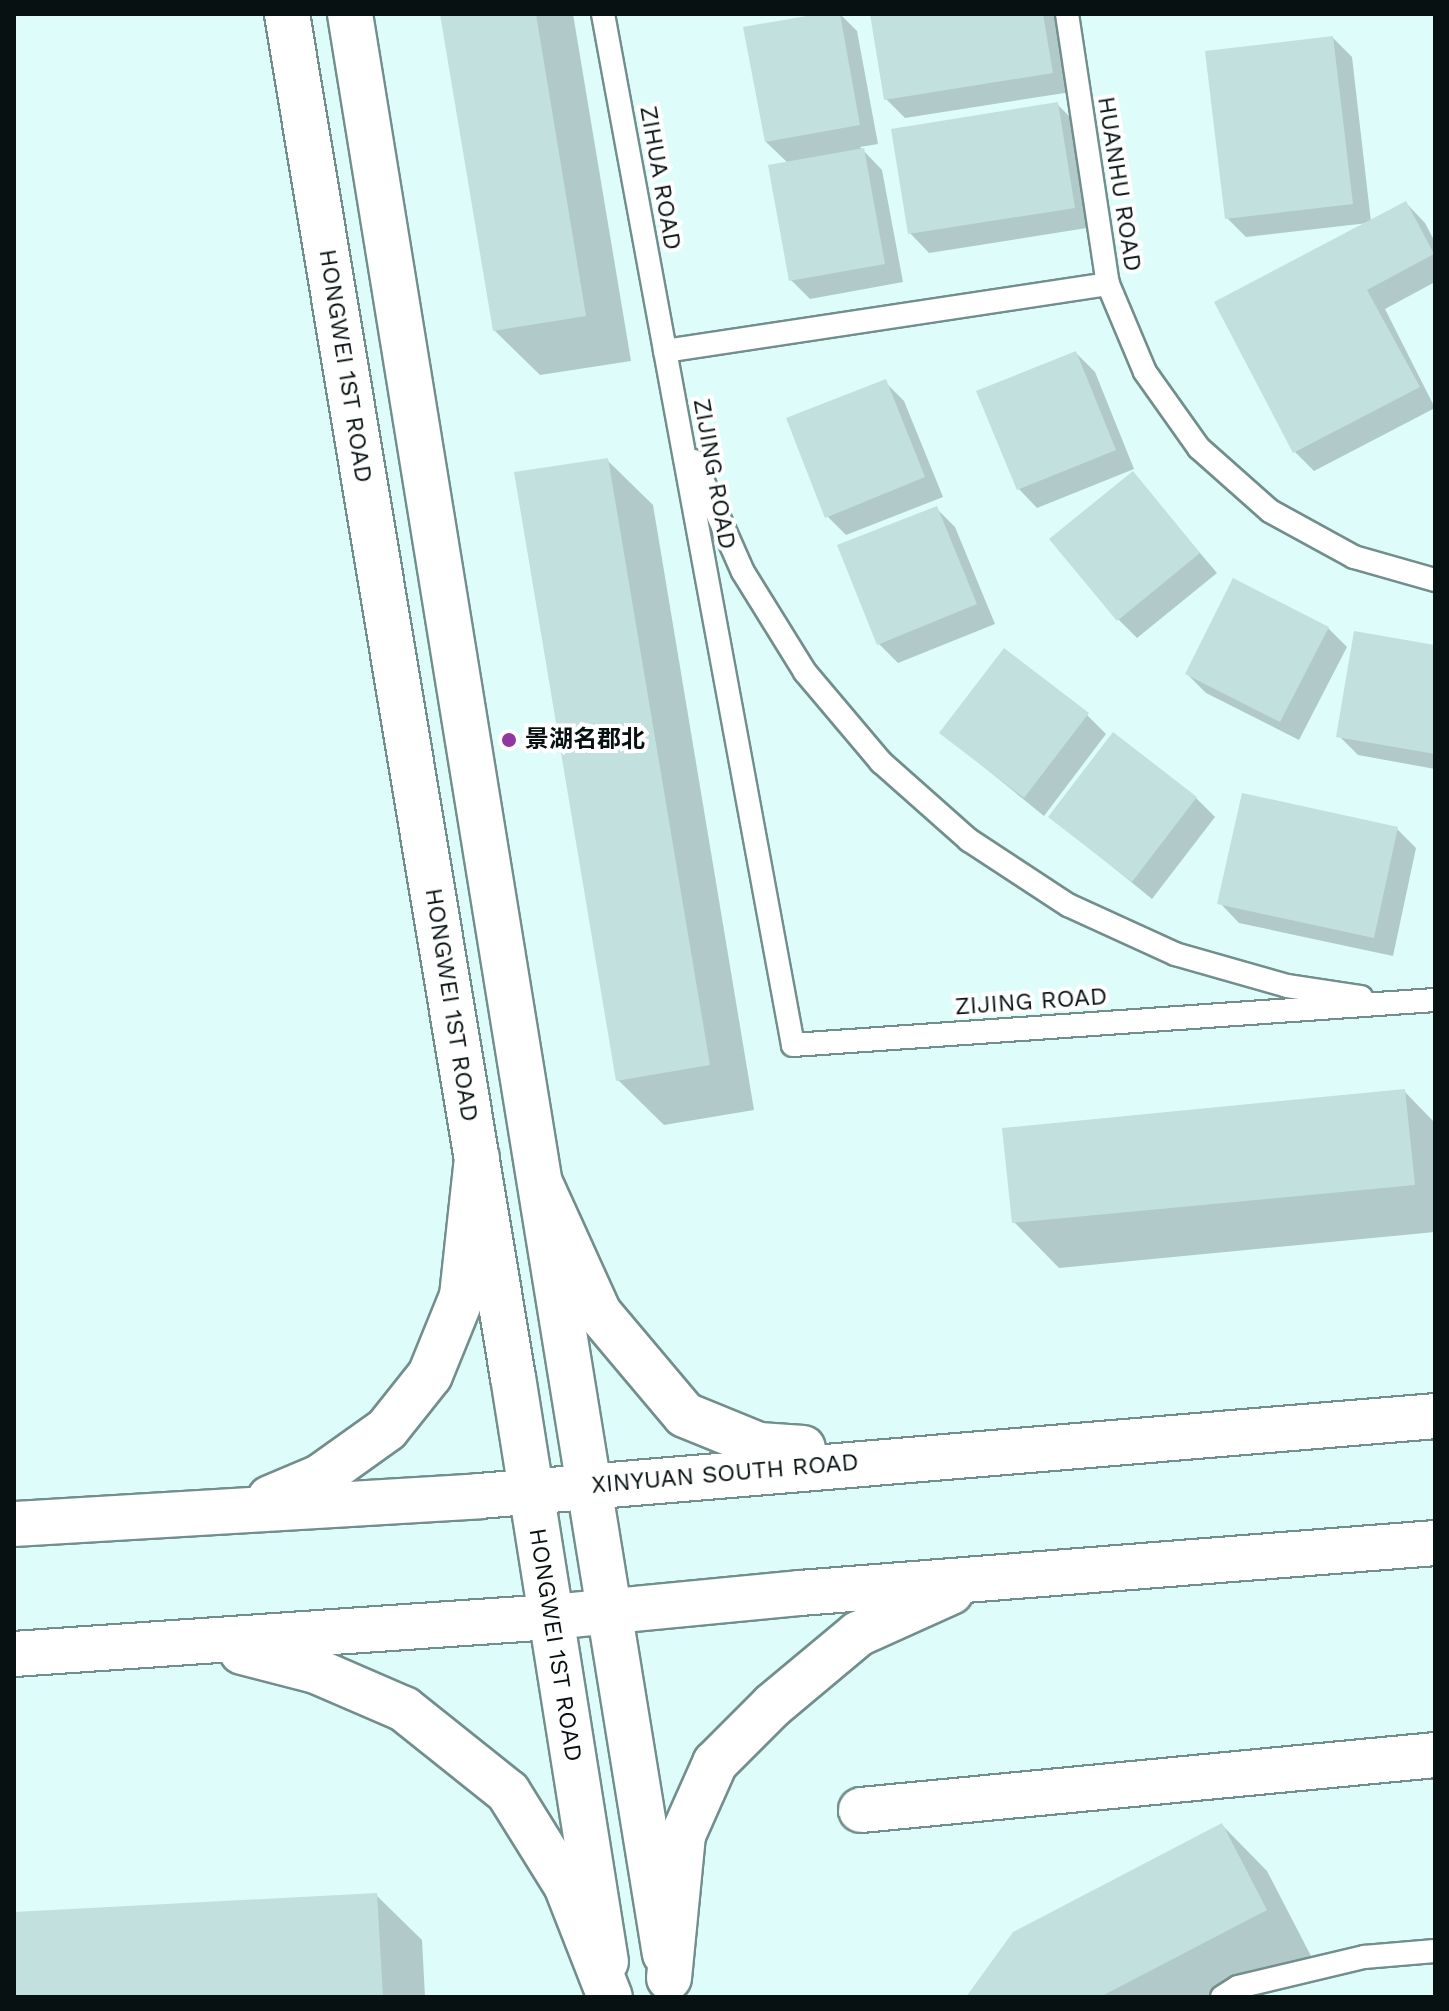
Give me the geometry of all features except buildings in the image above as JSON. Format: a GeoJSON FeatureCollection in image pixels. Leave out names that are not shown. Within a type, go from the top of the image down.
{"type":"FeatureCollection","features":[{"type":"Feature","properties":{"kind":"main road","name":"HONGWEI 1ST ROAD"},"geometry":{"type":"LineString","coordinates":[[287,14],[477,1158],[611,1997]]}},
{"type":"Feature","properties":{"kind":"main road"},"geometry":{"type":"LineString","coordinates":[[350,14],[670,1988]]}},
{"type":"Feature","properties":{"kind":"main road"},"geometry":{"type":"LineString","coordinates":[[242,1510],[320,1477],[387,1429],[430,1375],[462,1296],[477,1158]]}},
{"type":"Feature","properties":{"kind":"main road"},"geometry":{"type":"LineString","coordinates":[[541,1185],[599,1313],[685,1415],[759,1445],[926,1457]]}},
{"type":"Feature","properties":{"kind":"main road","name":"XINYUAN SOUTH ROAD"},"geometry":{"type":"LineString","coordinates":[[14,1524],[531,1491],[1435,1416]]}},
{"type":"Feature","properties":{"kind":"main road"},"geometry":{"type":"LineString","coordinates":[[14,1654],[551,1617],[1435,1543]]}},
{"type":"Feature","properties":{"kind":"main road"},"geometry":{"type":"LineString","coordinates":[[670,1988],[683,1835],[715,1763],[773,1705],[858,1634],[978,1579]]}},
{"type":"Feature","properties":{"kind":"main road"},"geometry":{"type":"LineString","coordinates":[[201,1642],[316,1671],[404,1709],[508,1792],[566,1885],[611,1997]]}},
{"type":"Feature","properties":{"kind":"main road"},"geometry":{"type":"LineString","coordinates":[[861,1810],[1435,1755]]}},
{"type":"Feature","properties":{"kind":"lane","name":"ZIHUA ROAD"},"geometry":{"type":"LineString","coordinates":[[603,14],[665,351]]}},
{"type":"Feature","properties":{"kind":"lane","name":"HUANHU ROAD"},"geometry":{"type":"LineString","coordinates":[[1067,14],[1108,284],[1145,372],[1199,448],[1270,511],[1354,557],[1435,580]]}},
{"type":"Feature","properties":{"kind":"lane"},"geometry":{"type":"LineString","coordinates":[[665,351],[1108,284]]}},
{"type":"Feature","properties":{"kind":"lane","name":"ZIJING ROAD"},"geometry":{"type":"LineString","coordinates":[[665,351],[793,1045],[1435,1000]]}},
{"type":"Feature","properties":{"kind":"lane","name":"ZIJING ROAD"},"geometry":{"type":"LineString","coordinates":[[665,351],[696,465],[743,572],[805,672],[881,762],[969,840],[1068,905],[1175,954],[1287,986],[1404,1003]]}},
{"type":"Feature","properties":{"kind":"lane"},"geometry":{"type":"LineString","coordinates":[[1222,1997],[1238,1987],[1364,1957],[1435,1951]]}},
{"type":"Feature","properties":{"kind":"place","name":"景湖名郡北"},"geometry":{"type":"Point","coordinates":[509,740]}}]}
